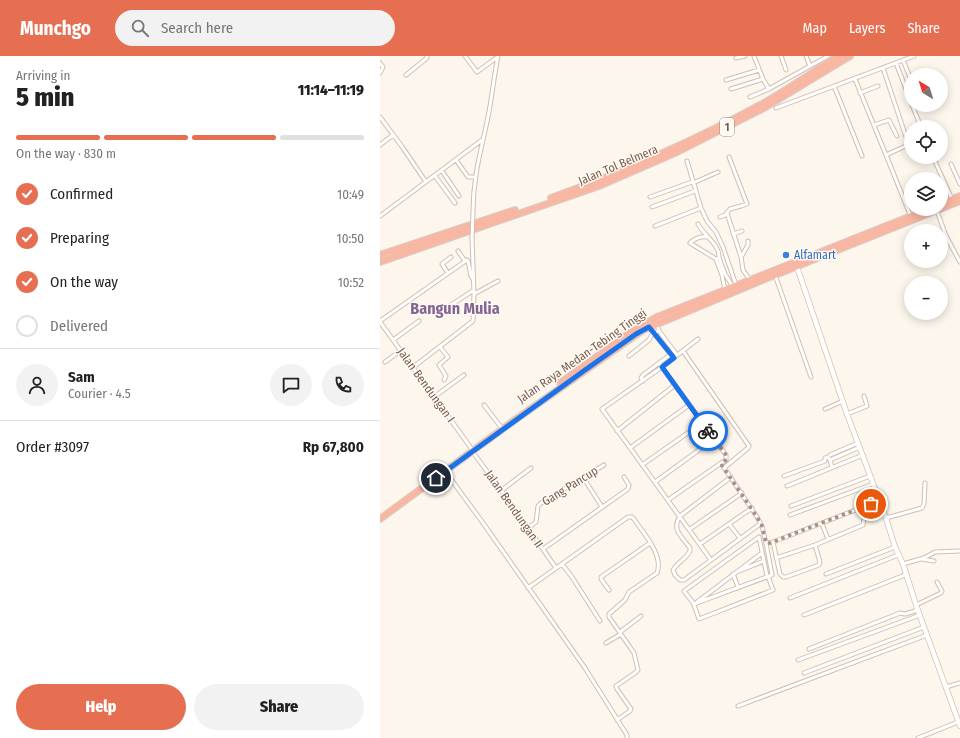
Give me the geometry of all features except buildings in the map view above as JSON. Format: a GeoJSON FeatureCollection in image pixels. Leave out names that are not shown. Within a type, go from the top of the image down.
{"type":"FeatureCollection","features":[{"type":"Feature","properties":{"kind":"highway","name":"Jalan Tol Belmera"},"geometry":{"type":"LineString","coordinates":[[380,262],[572,193],[675,148],[763,104],[839,56]]}},
{"type":"Feature","properties":{"kind":"highway","name":"Jalan Tol Belmera"},"geometry":{"type":"LineString","coordinates":[[380,255],[572,193],[599,186],[677,152],[737,122],[764,108],[850,56]]}},
{"type":"Feature","properties":{"kind":"highway"},"geometry":{"type":"LineString","coordinates":[[948,201],[960,196]]}},
{"type":"Feature","properties":{"kind":"highway","name":"Jalan Raya Medan-Tebing Tinggi"},"geometry":{"type":"LineString","coordinates":[[948,206],[960,201]]}},
{"type":"Feature","properties":{"kind":"highway","name":"Jalan Raya Medan-Tebing Tinggi"},"geometry":{"type":"LineString","coordinates":[[380,519],[582,366],[631,332],[657,317],[775,275],[924,216]]}},
{"type":"Feature","properties":{"kind":"highway","name":"Jalan Raya Medan-Tebing Tinggi"},"geometry":{"type":"LineString","coordinates":[[710,299],[734,286],[911,217]]}},
{"type":"Feature","properties":{"kind":"highway","name":"Jalan Raya Medan-Tebing Tinggi"},"geometry":{"type":"LineString","coordinates":[[380,516],[636,334],[649,327],[696,308],[702,302]]}},
{"type":"Feature","properties":{"kind":"main road"},"geometry":{"type":"LineString","coordinates":[[797,266],[847,414],[886,518],[895,547],[903,564],[905,574],[946,687],[958,713],[959,724]]}},
{"type":"Feature","properties":{"kind":"street"},"geometry":{"type":"LineString","coordinates":[[406,75],[427,56]]}},
{"type":"Feature","properties":{"kind":"street"},"geometry":{"type":"LineString","coordinates":[[465,56],[477,72],[496,58]]}},
{"type":"Feature","properties":{"kind":"street"},"geometry":{"type":"LineString","coordinates":[[736,58],[745,56]]}},
{"type":"Feature","properties":{"kind":"street"},"geometry":{"type":"LineString","coordinates":[[754,56],[763,79],[769,89]]}},
{"type":"Feature","properties":{"kind":"street"},"geometry":{"type":"LineString","coordinates":[[781,56],[786,70]]}},
{"type":"Feature","properties":{"kind":"street"},"geometry":{"type":"LineString","coordinates":[[806,56],[810,66]]}},
{"type":"Feature","properties":{"kind":"street"},"geometry":{"type":"LineString","coordinates":[[750,98],[828,56]]}},
{"type":"Feature","properties":{"kind":"street"},"geometry":{"type":"LineString","coordinates":[[776,108],[914,56]]}},
{"type":"Feature","properties":{"kind":"street"},"geometry":{"type":"LineString","coordinates":[[412,368],[472,322],[474,292],[472,238],[473,192],[482,140],[488,117],[496,58]]}},
{"type":"Feature","properties":{"kind":"street"},"geometry":{"type":"LineString","coordinates":[[903,60],[906,68]]}},
{"type":"Feature","properties":{"kind":"street"},"geometry":{"type":"LineString","coordinates":[[380,63],[383,67],[380,73]]}},
{"type":"Feature","properties":{"kind":"street"},"geometry":{"type":"LineString","coordinates":[[896,63],[904,84]]}},
{"type":"Feature","properties":{"kind":"street"},"geometry":{"type":"LineString","coordinates":[[883,68],[908,143],[908,145],[886,155]]}},
{"type":"Feature","properties":{"kind":"street"},"geometry":{"type":"LineString","coordinates":[[726,80],[759,70]]}},
{"type":"Feature","properties":{"kind":"street"},"geometry":{"type":"LineString","coordinates":[[731,88],[763,79]]}},
{"type":"Feature","properties":{"kind":"street"},"geometry":{"type":"LineString","coordinates":[[855,79],[911,217]]}},
{"type":"Feature","properties":{"kind":"street"},"geometry":{"type":"LineString","coordinates":[[834,86],[862,156]]}},
{"type":"Feature","properties":{"kind":"street"},"geometry":{"type":"LineString","coordinates":[[860,93],[878,86]]}},
{"type":"Feature","properties":{"kind":"street"},"geometry":{"type":"LineString","coordinates":[[380,117],[426,182]]}},
{"type":"Feature","properties":{"kind":"street"},"geometry":{"type":"LineString","coordinates":[[874,125],[890,121],[897,136]]}},
{"type":"Feature","properties":{"kind":"street"},"geometry":{"type":"LineString","coordinates":[[380,145],[393,134]]}},
{"type":"Feature","properties":{"kind":"street"},"geometry":{"type":"LineString","coordinates":[[380,216],[482,140]]}},
{"type":"Feature","properties":{"kind":"street"},"geometry":{"type":"LineString","coordinates":[[720,217],[727,213],[730,209],[745,205],[747,202],[729,157]]}},
{"type":"Feature","properties":{"kind":"street"},"geometry":{"type":"LineString","coordinates":[[456,160],[468,177],[475,177]]}},
{"type":"Feature","properties":{"kind":"street"},"geometry":{"type":"LineString","coordinates":[[687,161],[701,208],[707,221],[716,232],[720,240],[734,286]]}},
{"type":"Feature","properties":{"kind":"street"},"geometry":{"type":"LineString","coordinates":[[936,164],[952,199]]}},
{"type":"Feature","properties":{"kind":"street"},"geometry":{"type":"LineString","coordinates":[[951,164],[960,184]]}},
{"type":"Feature","properties":{"kind":"street"},"geometry":{"type":"LineString","coordinates":[[442,171],[459,196]]}},
{"type":"Feature","properties":{"kind":"street"},"geometry":{"type":"LineString","coordinates":[[650,197],[693,183],[718,172]]}},
{"type":"Feature","properties":{"kind":"street"},"geometry":{"type":"LineString","coordinates":[[435,176],[455,203]]}},
{"type":"Feature","properties":{"kind":"street"},"geometry":{"type":"LineString","coordinates":[[652,207],[695,191]]}},
{"type":"Feature","properties":{"kind":"street"},"geometry":{"type":"LineString","coordinates":[[654,226],[701,208]]}},
{"type":"Feature","properties":{"kind":"street"},"geometry":{"type":"LineString","coordinates":[[727,213],[741,257],[743,270],[750,280]]}},
{"type":"Feature","properties":{"kind":"street"},"geometry":{"type":"LineString","coordinates":[[939,216],[947,239],[960,262]]}},
{"type":"Feature","properties":{"kind":"street"},"geometry":{"type":"LineString","coordinates":[[698,224],[717,248],[719,254],[717,259],[723,275],[725,290]]}},
{"type":"Feature","properties":{"kind":"street"},"geometry":{"type":"LineString","coordinates":[[733,234],[742,231]]}},
{"type":"Feature","properties":{"kind":"street"},"geometry":{"type":"LineString","coordinates":[[706,236],[703,236],[690,243],[717,259]]}},
{"type":"Feature","properties":{"kind":"street"},"geometry":{"type":"LineString","coordinates":[[741,257],[746,251],[748,241]]}},
{"type":"Feature","properties":{"kind":"street"},"geometry":{"type":"LineString","coordinates":[[458,251],[465,261],[468,260],[473,279]]}},
{"type":"Feature","properties":{"kind":"street"},"geometry":{"type":"LineString","coordinates":[[448,273],[442,264],[451,257]]}},
{"type":"Feature","properties":{"kind":"street"},"geometry":{"type":"LineString","coordinates":[[380,322],[465,261]]}},
{"type":"Feature","properties":{"kind":"street"},"geometry":{"type":"LineString","coordinates":[[723,275],[734,286]]}},
{"type":"Feature","properties":{"kind":"street"},"geometry":{"type":"LineString","coordinates":[[775,275],[811,377]]}},
{"type":"Feature","properties":{"kind":"street"},"geometry":{"type":"LineString","coordinates":[[451,305],[498,281]]}},
{"type":"Feature","properties":{"kind":"street"},"geometry":{"type":"LineString","coordinates":[[393,340],[420,321]]}},
{"type":"Feature","properties":{"kind":"street","name":"Jalan Bendungan I"},"geometry":{"type":"LineString","coordinates":[[380,322],[381,327],[393,340],[472,450]]}},
{"type":"Feature","properties":{"kind":"street"},"geometry":{"type":"LineString","coordinates":[[657,324],[659,331],[677,355]]}},
{"type":"Feature","properties":{"kind":"street"},"geometry":{"type":"LineString","coordinates":[[649,327],[674,358]]}},
{"type":"Feature","properties":{"kind":"street"},"geometry":{"type":"LineString","coordinates":[[629,356],[649,340],[654,333],[659,331]]}},
{"type":"Feature","properties":{"kind":"street"},"geometry":{"type":"LineString","coordinates":[[698,340],[602,409],[711,560]]}},
{"type":"Feature","properties":{"kind":"street"},"geometry":{"type":"LineString","coordinates":[[440,347],[448,357],[439,365],[446,376],[444,380]]}},
{"type":"Feature","properties":{"kind":"street"},"geometry":{"type":"LineString","coordinates":[[385,362],[400,351]]}},
{"type":"Feature","properties":{"kind":"street"},"geometry":{"type":"LineString","coordinates":[[683,351],[749,446],[724,468]]}},
{"type":"Feature","properties":{"kind":"street"},"geometry":{"type":"LineString","coordinates":[[643,381],[641,378],[643,375],[670,354]]}},
{"type":"Feature","properties":{"kind":"street"},"geometry":{"type":"LineString","coordinates":[[659,363],[726,455],[726,460],[721,464],[668,500]]}},
{"type":"Feature","properties":{"kind":"street"},"geometry":{"type":"LineString","coordinates":[[434,397],[464,375]]}},
{"type":"Feature","properties":{"kind":"street"},"geometry":{"type":"LineString","coordinates":[[617,431],[675,385]]}},
{"type":"Feature","properties":{"kind":"street"},"geometry":{"type":"LineString","coordinates":[[847,414],[867,406],[864,396]]}},
{"type":"Feature","properties":{"kind":"street"},"geometry":{"type":"LineString","coordinates":[[824,409],[843,401]]}},
{"type":"Feature","properties":{"kind":"street"},"geometry":{"type":"LineString","coordinates":[[484,405],[501,427]]}},
{"type":"Feature","properties":{"kind":"street"},"geometry":{"type":"LineString","coordinates":[[630,448],[689,405]]}},
{"type":"Feature","properties":{"kind":"street"},"geometry":{"type":"LineString","coordinates":[[642,465],[702,422]]}},
{"type":"Feature","properties":{"kind":"street"},"geometry":{"type":"LineString","coordinates":[[655,482],[714,440]]}},
{"type":"Feature","properties":{"kind":"street"},"geometry":{"type":"LineString","coordinates":[[830,455],[859,445]]}},
{"type":"Feature","properties":{"kind":"street"},"geometry":{"type":"LineString","coordinates":[[830,460],[859,445]]}},
{"type":"Feature","properties":{"kind":"street","name":"Jalan Bendungan II"},"geometry":{"type":"LineString","coordinates":[[472,450],[502,490],[556,568]]}},
{"type":"Feature","properties":{"kind":"street"},"geometry":{"type":"LineString","coordinates":[[787,486],[863,455]]}},
{"type":"Feature","properties":{"kind":"street"},"geometry":{"type":"LineString","coordinates":[[784,476],[825,461],[824,458],[828,457],[832,467]]}},
{"type":"Feature","properties":{"kind":"street"},"geometry":{"type":"LineString","coordinates":[[694,605],[772,575],[761,525],[752,508],[721,464]]}},
{"type":"Feature","properties":{"kind":"street","name":"Gang Pancup"},"geometry":{"type":"LineString","coordinates":[[528,528],[536,522],[538,506],[541,503],[604,465]]}},
{"type":"Feature","properties":{"kind":"street"},"geometry":{"type":"LineString","coordinates":[[502,490],[531,468]]}},
{"type":"Feature","properties":{"kind":"street"},"geometry":{"type":"LineString","coordinates":[[445,471],[585,668],[627,735],[627,738]]}},
{"type":"Feature","properties":{"kind":"street"},"geometry":{"type":"LineString","coordinates":[[791,506],[870,476]]}},
{"type":"Feature","properties":{"kind":"street"},"geometry":{"type":"LineString","coordinates":[[583,477],[602,507]]}},
{"type":"Feature","properties":{"kind":"street"},"geometry":{"type":"LineString","coordinates":[[543,549],[630,488],[624,477]]}},
{"type":"Feature","properties":{"kind":"street"},"geometry":{"type":"LineString","coordinates":[[731,477],[680,516],[676,521],[676,527],[690,548],[690,551],[685,559],[673,570],[677,579],[682,581],[684,580],[740,538],[761,525]]}},
{"type":"Feature","properties":{"kind":"street"},"geometry":{"type":"LineString","coordinates":[[886,518],[922,508],[924,504],[925,483]]}},
{"type":"Feature","properties":{"kind":"street"},"geometry":{"type":"LineString","coordinates":[[790,514],[873,484]]}},
{"type":"Feature","properties":{"kind":"street"},"geometry":{"type":"LineString","coordinates":[[690,529],[742,493]]}},
{"type":"Feature","properties":{"kind":"street"},"geometry":{"type":"LineString","coordinates":[[766,543],[822,524],[871,504],[874,505],[877,512],[876,515],[864,519],[863,526],[815,545],[776,558]]}},
{"type":"Feature","properties":{"kind":"street"},"geometry":{"type":"LineString","coordinates":[[700,544],[752,508]]}},
{"type":"Feature","properties":{"kind":"street"},"geometry":{"type":"LineString","coordinates":[[528,588],[628,517],[632,517],[634,519],[656,554],[658,571],[629,592],[626,600],[609,613],[609,617],[634,653],[638,670],[636,674],[616,686],[616,689],[630,709],[630,711],[617,720]]}},
{"type":"Feature","properties":{"kind":"street"},"geometry":{"type":"LineString","coordinates":[[729,524],[740,538]]}},
{"type":"Feature","properties":{"kind":"street"},"geometry":{"type":"LineString","coordinates":[[822,524],[828,539]]}},
{"type":"Feature","properties":{"kind":"street"},"geometry":{"type":"LineString","coordinates":[[759,536],[764,561],[773,590],[699,619],[694,605],[684,591],[759,536]]}},
{"type":"Feature","properties":{"kind":"street"},"geometry":{"type":"LineString","coordinates":[[772,542],[780,574],[783,577],[818,566],[820,562],[815,545]]}},
{"type":"Feature","properties":{"kind":"street"},"geometry":{"type":"LineString","coordinates":[[609,590],[601,580],[601,577],[650,543]]}},
{"type":"Feature","properties":{"kind":"street"},"geometry":{"type":"LineString","coordinates":[[826,574],[895,547]]}},
{"type":"Feature","properties":{"kind":"street"},"geometry":{"type":"LineString","coordinates":[[903,564],[935,552],[960,551]]}},
{"type":"Feature","properties":{"kind":"street"},"geometry":{"type":"LineString","coordinates":[[694,605],[762,552]]}},
{"type":"Feature","properties":{"kind":"street"},"geometry":{"type":"LineString","coordinates":[[790,598],[898,555]]}},
{"type":"Feature","properties":{"kind":"street"},"geometry":{"type":"LineString","coordinates":[[922,558],[934,561]]}},
{"type":"Feature","properties":{"kind":"street"},"geometry":{"type":"LineString","coordinates":[[734,573],[764,561]]}},
{"type":"Feature","properties":{"kind":"street"},"geometry":{"type":"LineString","coordinates":[[562,564],[600,621]]}},
{"type":"Feature","properties":{"kind":"street"},"geometry":{"type":"LineString","coordinates":[[734,573],[738,587]]}},
{"type":"Feature","properties":{"kind":"street"},"geometry":{"type":"LineString","coordinates":[[804,615],[905,574]]}},
{"type":"Feature","properties":{"kind":"street"},"geometry":{"type":"LineString","coordinates":[[916,605],[941,593],[942,591],[937,582]]}},
{"type":"Feature","properties":{"kind":"street"},"geometry":{"type":"LineString","coordinates":[[809,649],[900,613],[919,613]]}},
{"type":"Feature","properties":{"kind":"street"},"geometry":{"type":"LineString","coordinates":[[798,660],[919,613]]}},
{"type":"Feature","properties":{"kind":"street"},"geometry":{"type":"LineString","coordinates":[[606,643],[641,616]]}},
{"type":"Feature","properties":{"kind":"street"},"geometry":{"type":"LineString","coordinates":[[804,673],[924,627]]}},
{"type":"Feature","properties":{"kind":"street"},"geometry":{"type":"LineString","coordinates":[[738,706],[928,635]]}},
{"type":"Feature","properties":{"kind":"street"},"geometry":{"type":"LineString","coordinates":[[946,687],[960,683]]}},
{"type":"Feature","properties":{"kind":"street"},"geometry":{"type":"LineString","coordinates":[[918,738],[959,724]]}},
{"type":"Feature","properties":{"kind":"way so far"},"geometry":{"type":"LineString","coordinates":[[708,431],[726,455],[726,460],[721,464],[748,501],[762,526],[764,541],[766,543],[771,543],[871,504]]}},
{"type":"Feature","properties":{"kind":"place","name":"Alfamart"},"geometry":{"type":"Point","coordinates":[786,255]}},
{"type":"Feature","properties":{"kind":"district","name":"Bangun Mulia"},"geometry":{"type":"Point","coordinates":[455,308]}},
{"type":"Feature","properties":{"kind":"route"},"geometry":{"type":"LineString","coordinates":[[436,478],[585,370],[636,334],[649,327],[674,358],[662,367],[708,431]]}}]}
